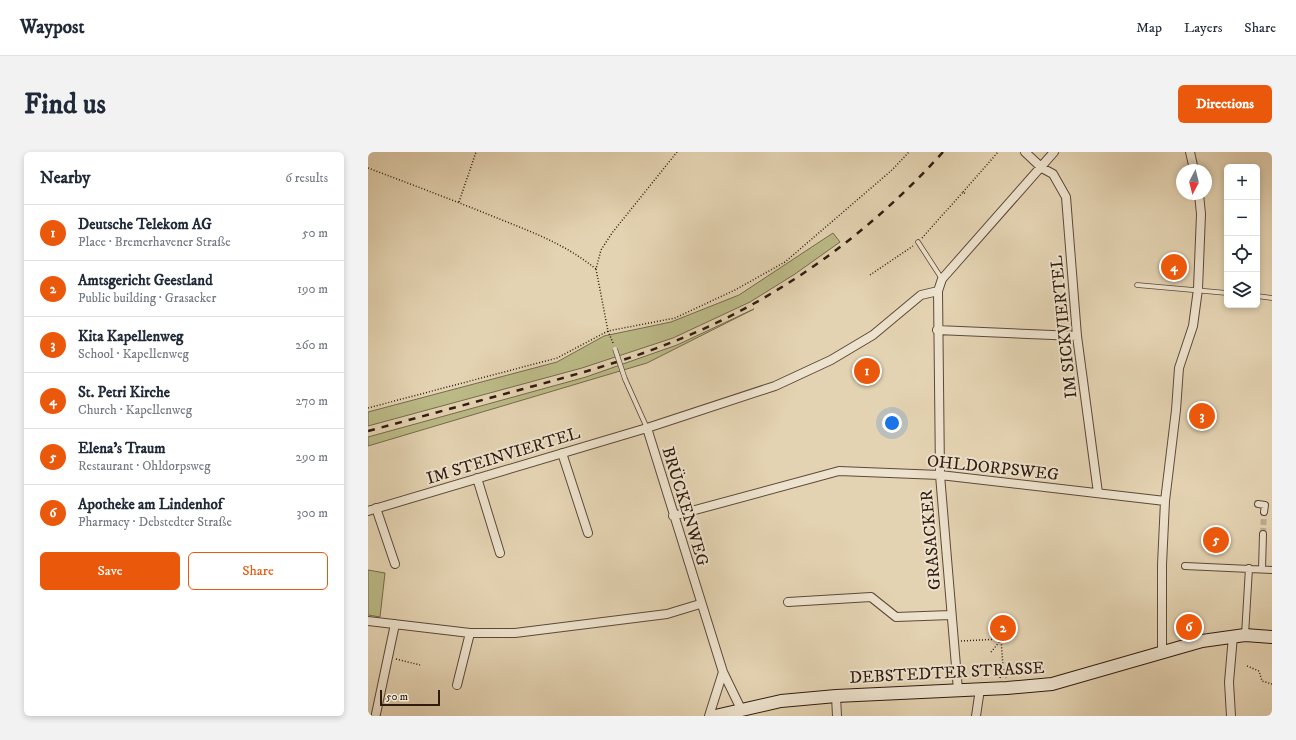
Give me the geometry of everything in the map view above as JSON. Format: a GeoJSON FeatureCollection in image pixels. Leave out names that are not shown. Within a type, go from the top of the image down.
{"type":"FeatureCollection","features":[{"type":"Feature","properties":{"kind":"main road","name":"DEBSTEDTER STRASSE"},"geometry":{"type":"LineString","coordinates":[[716,716],[781,701],[836,696],[1003,688],[1052,684],[1202,641],[1245,635],[1272,637]]}},
{"type":"Feature","properties":{"kind":"street","name":"IM SICKVIERTEL"},"geometry":{"type":"LineString","coordinates":[[1025,152],[1042,168],[1053,174],[1066,196],[1077,336],[1098,493]]}},
{"type":"Feature","properties":{"kind":"street"},"geometry":{"type":"LineString","coordinates":[[942,279],[1042,168],[1054,152]]}},
{"type":"Feature","properties":{"kind":"street"},"geometry":{"type":"LineString","coordinates":[[1190,152],[1193,164]]}},
{"type":"Feature","properties":{"kind":"street"},"geometry":{"type":"LineString","coordinates":[[1162,652],[1165,501],[1176,410],[1179,368],[1194,326],[1198,289],[1201,214],[1200,200]]}},
{"type":"Feature","properties":{"kind":"street","name":"GRASACKER"},"geometry":{"type":"LineString","coordinates":[[942,279],[938,291],[937,330],[940,475],[958,690]]}},
{"type":"Feature","properties":{"kind":"street","name":"IM STEINVIERTEL"},"geometry":{"type":"LineString","coordinates":[[372,509],[647,428],[775,386],[824,363],[873,335],[921,295],[938,291]]}},
{"type":"Feature","properties":{"kind":"street"},"geometry":{"type":"LineString","coordinates":[[937,330],[1077,336]]}},
{"type":"Feature","properties":{"kind":"street","name":"BRÜCKENWEG"},"geometry":{"type":"LineString","coordinates":[[647,428],[700,604],[723,672],[741,709]]}},
{"type":"Feature","properties":{"kind":"street"},"geometry":{"type":"LineString","coordinates":[[562,453],[588,533]]}},
{"type":"Feature","properties":{"kind":"street","name":"OHLDORPSWEG"},"geometry":{"type":"LineString","coordinates":[[673,516],[839,471],[940,475],[1165,501]]}},
{"type":"Feature","properties":{"kind":"street"},"geometry":{"type":"LineString","coordinates":[[478,478],[500,553]]}},
{"type":"Feature","properties":{"kind":"street"},"geometry":{"type":"LineString","coordinates":[[1258,504],[1265,505],[1264,512]]}},
{"type":"Feature","properties":{"kind":"street"},"geometry":{"type":"LineString","coordinates":[[372,509],[395,564]]}},
{"type":"Feature","properties":{"kind":"street"},"geometry":{"type":"LineString","coordinates":[[1262,569],[1263,534]]}},
{"type":"Feature","properties":{"kind":"street"},"geometry":{"type":"LineString","coordinates":[[1185,566],[1272,570]]}},
{"type":"Feature","properties":{"kind":"street"},"geometry":{"type":"LineString","coordinates":[[1245,635],[1249,568]]}},
{"type":"Feature","properties":{"kind":"street"},"geometry":{"type":"LineString","coordinates":[[788,602],[871,597],[896,617],[951,615]]}},
{"type":"Feature","properties":{"kind":"street"},"geometry":{"type":"LineString","coordinates":[[368,621],[470,633],[515,633],[667,614],[700,604]]}},
{"type":"Feature","properties":{"kind":"street"},"geometry":{"type":"LineString","coordinates":[[376,714],[395,624]]}},
{"type":"Feature","properties":{"kind":"street"},"geometry":{"type":"LineString","coordinates":[[457,685],[470,633]]}},
{"type":"Feature","properties":{"kind":"street"},"geometry":{"type":"LineString","coordinates":[[1231,716],[1229,682],[1233,636]]}},
{"type":"Feature","properties":{"kind":"street"},"geometry":{"type":"LineString","coordinates":[[709,716],[723,672]]}},
{"type":"Feature","properties":{"kind":"street"},"geometry":{"type":"LineString","coordinates":[[976,716],[980,689]]}},
{"type":"Feature","properties":{"kind":"street"},"geometry":{"type":"LineString","coordinates":[[836,696],[837,716]]}},
{"type":"Feature","properties":{"kind":"lane"},"geometry":{"type":"LineString","coordinates":[[918,242],[942,279]]}},
{"type":"Feature","properties":{"kind":"lane"},"geometry":{"type":"LineString","coordinates":[[1137,285],[1224,292]]}},
{"type":"Feature","properties":{"kind":"lane"},"geometry":{"type":"LineString","coordinates":[[1260,296],[1272,298]]}},
{"type":"Feature","properties":{"kind":"lane","name":"BRÜCKENWEG"},"geometry":{"type":"LineString","coordinates":[[615,349],[625,379],[647,428]]}},
{"type":"Feature","properties":{"kind":"path"},"geometry":{"type":"LineString","coordinates":[[459,202],[476,152]]}},
{"type":"Feature","properties":{"kind":"path"},"geometry":{"type":"LineString","coordinates":[[615,349],[608,331],[596,269],[601,250],[612,232],[677,152]]}},
{"type":"Feature","properties":{"kind":"path"},"geometry":{"type":"LineString","coordinates":[[368,408],[557,358],[608,331],[675,318],[736,290],[786,262],[892,170],[909,152]]}},
{"type":"Feature","properties":{"kind":"path"},"geometry":{"type":"LineString","coordinates":[[870,275],[918,242],[998,152]]}},
{"type":"Feature","properties":{"kind":"path"},"geometry":{"type":"LineString","coordinates":[[368,168],[459,202],[555,242],[576,254],[596,269]]}},
{"type":"Feature","properties":{"kind":"path"},"geometry":{"type":"LineString","coordinates":[[954,642],[1001,639]]}},
{"type":"Feature","properties":{"kind":"path"},"geometry":{"type":"LineString","coordinates":[[991,652],[1001,639]]}},
{"type":"Feature","properties":{"kind":"path"},"geometry":{"type":"LineString","coordinates":[[1001,639],[1003,666],[1006,676],[1003,688]]}},
{"type":"Feature","properties":{"kind":"path"},"geometry":{"type":"LineString","coordinates":[[388,657],[420,665]]}},
{"type":"Feature","properties":{"kind":"path"},"geometry":{"type":"LineString","coordinates":[[1003,666],[1000,673],[1003,688]]}},
{"type":"Feature","properties":{"kind":"path"},"geometry":{"type":"LineString","coordinates":[[1247,666],[1259,671],[1262,681],[1272,684]]}},
{"type":"Feature","properties":{"kind":"shaded area"},"geometry":{"type":"Polygon","coordinates":[[[833,233],[840,242],[795,274],[750,302],[673,338],[582,368],[368,426],[368,412],[557,362],[604,336],[671,322],[739,295],[833,233]]]}},
{"type":"Feature","properties":{"kind":"shaded area"},"geometry":{"type":"Polygon","coordinates":[[[754,309],[647,363],[368,446],[368,437],[586,377],[677,345],[754,309]]]}},
{"type":"Feature","properties":{"kind":"shaded area"},"geometry":{"type":"Polygon","coordinates":[[[368,570],[385,573],[380,617],[368,615],[368,570]]]}},
{"type":"Feature","properties":{"kind":"tunnel"},"geometry":{"type":"LineString","coordinates":[[1263,534],[1264,512]]}},
{"type":"Feature","properties":{"kind":"railway"},"geometry":{"type":"LineString","coordinates":[[368,431],[600,367],[675,341],[713,324],[750,306],[786,285],[820,262],[853,237],[884,210],[943,152]]}},
{"type":"Feature","properties":{"kind":"place","name":"St. Petri Kirche"},"geometry":{"type":"Point","coordinates":[1174,267]}},
{"type":"Feature","properties":{"kind":"place","name":"Deutsche Telekom AG"},"geometry":{"type":"Point","coordinates":[867,371]}},
{"type":"Feature","properties":{"kind":"place","name":"Kita Kapellenweg"},"geometry":{"type":"Point","coordinates":[1202,416]}},
{"type":"Feature","properties":{"kind":"place","name":"Elena's Traum"},"geometry":{"type":"Point","coordinates":[1216,540]}},
{"type":"Feature","properties":{"kind":"place","name":"Apotheke am Lindenhof"},"geometry":{"type":"Point","coordinates":[1189,627]}},
{"type":"Feature","properties":{"kind":"place","name":"Amtsgericht Geestland"},"geometry":{"type":"Point","coordinates":[1003,628]}}]}
